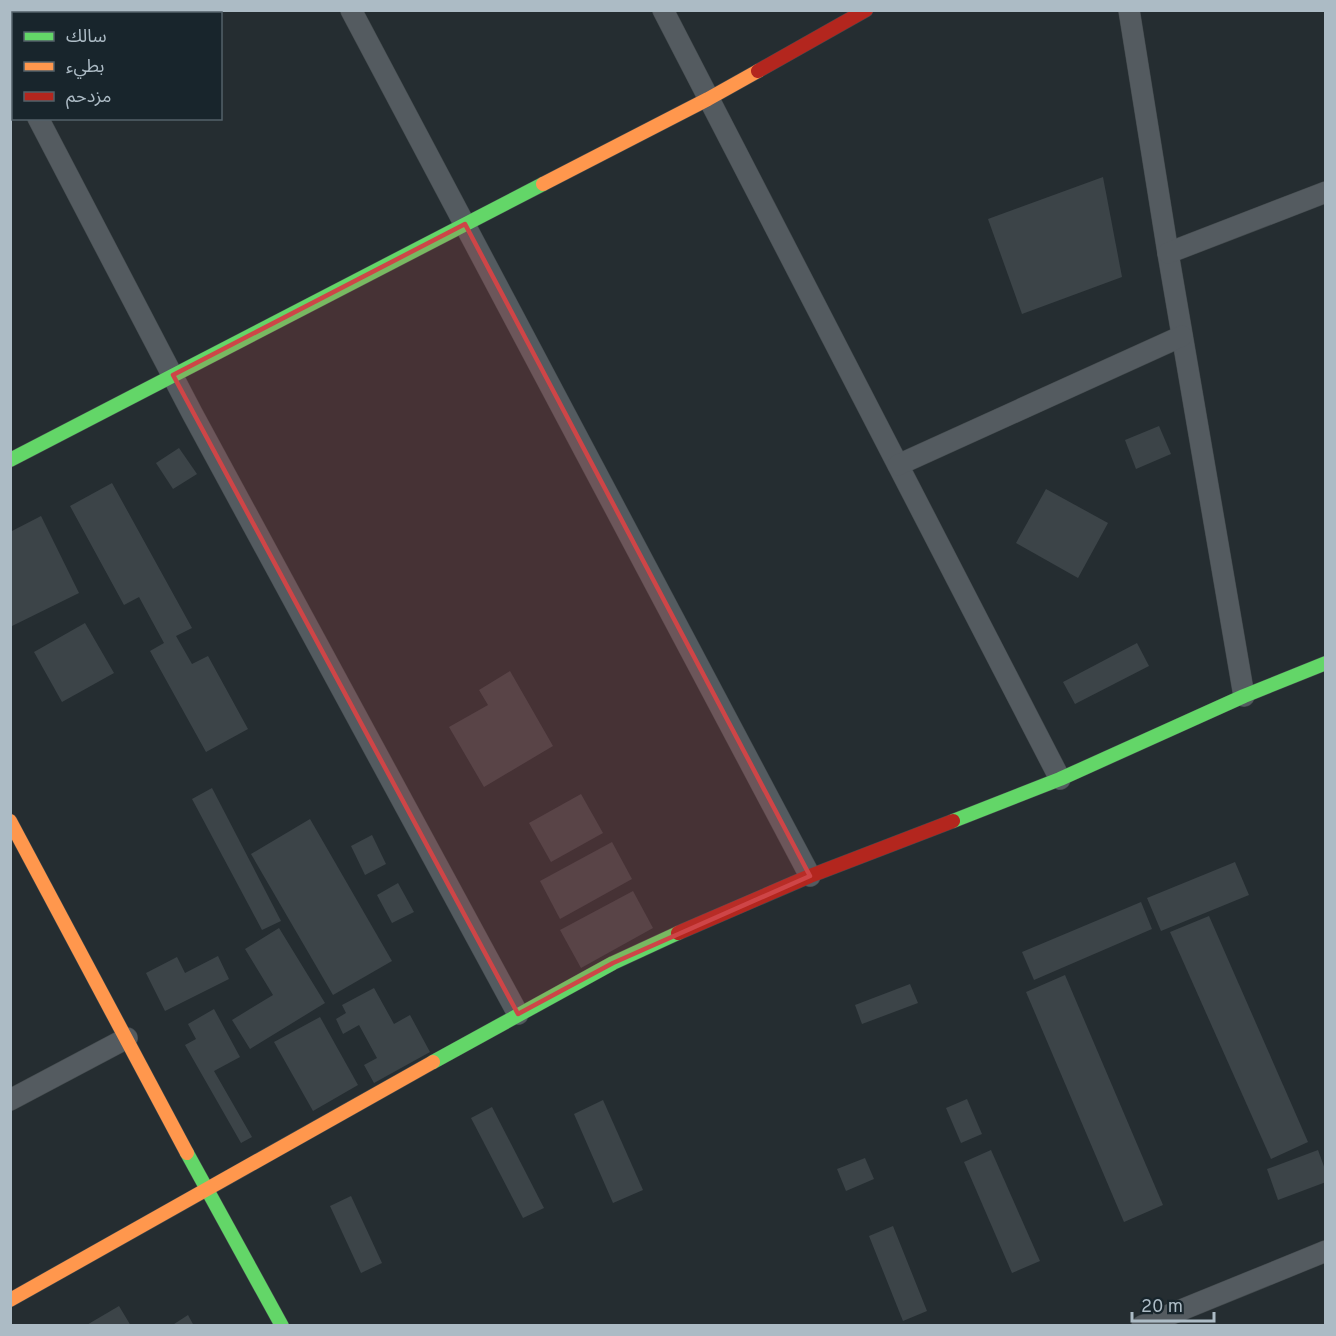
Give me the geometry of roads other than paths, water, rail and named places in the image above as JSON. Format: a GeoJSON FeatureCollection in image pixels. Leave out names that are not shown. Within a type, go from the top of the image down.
{"type":"FeatureCollection","features":[{"type":"Feature","properties":{"kind":"main road"},"geometry":{"type":"LineString","coordinates":[[10,460],[708,99],[866,10]]}},
{"type":"Feature","properties":{"kind":"main road"},"geometry":{"type":"LineString","coordinates":[[10,1300],[518,1014],[613,963],[810,876],[1060,779],[1244,696],[1326,663]]}},
{"type":"Feature","properties":{"kind":"main road"},"geometry":{"type":"LineString","coordinates":[[10,821],[282,1326]]}},
{"type":"Feature","properties":{"kind":"street"},"geometry":{"type":"LineString","coordinates":[[351,10],[810,876]]}},
{"type":"Feature","properties":{"kind":"street"},"geometry":{"type":"LineString","coordinates":[[663,10],[1060,779]]}},
{"type":"Feature","properties":{"kind":"street"},"geometry":{"type":"LineString","coordinates":[[1129,10],[1244,696]]}},
{"type":"Feature","properties":{"kind":"street"},"geometry":{"type":"LineString","coordinates":[[39,120],[173,375],[518,1014]]}},
{"type":"Feature","properties":{"kind":"street"},"geometry":{"type":"LineString","coordinates":[[1168,253],[1326,192]]}},
{"type":"Feature","properties":{"kind":"street"},"geometry":{"type":"LineString","coordinates":[[898,465],[1182,336]]}},
{"type":"Feature","properties":{"kind":"street"},"geometry":{"type":"LineString","coordinates":[[10,1100],[127,1038]]}},
{"type":"Feature","properties":{"kind":"street"},"geometry":{"type":"LineString","coordinates":[[1142,1326],[1326,1251]]}}]}
